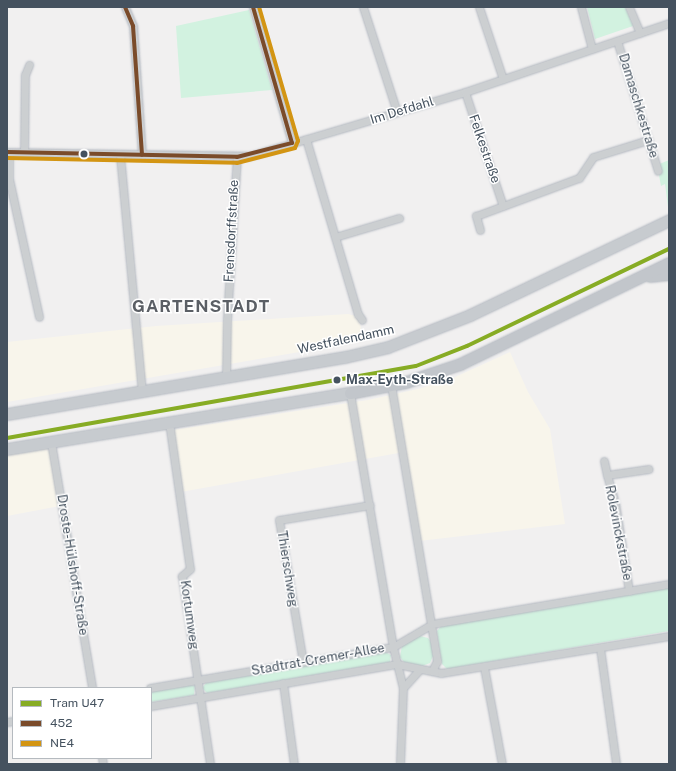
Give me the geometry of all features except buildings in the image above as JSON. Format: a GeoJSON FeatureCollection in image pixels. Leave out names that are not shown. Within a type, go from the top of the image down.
{"type":"FeatureCollection","features":[{"type":"Feature","properties":{"kind":"highway"},"geometry":{"type":"LineString","coordinates":[[350,393],[391,385],[460,364],[669,263]]}},
{"type":"Feature","properties":{"kind":"highway"},"geometry":{"type":"LineString","coordinates":[[638,278],[669,274]]}},
{"type":"Feature","properties":{"kind":"main road","name":"Westfalendamm"},"geometry":{"type":"LineString","coordinates":[[7,414],[369,352],[418,337],[669,220]]}},
{"type":"Feature","properties":{"kind":"main road"},"geometry":{"type":"LineString","coordinates":[[7,450],[350,393]]}},
{"type":"Feature","properties":{"kind":"street"},"geometry":{"type":"LineString","coordinates":[[125,7],[134,26],[142,155]]}},
{"type":"Feature","properties":{"kind":"street"},"geometry":{"type":"LineString","coordinates":[[253,7],[292,143]]}},
{"type":"Feature","properties":{"kind":"street"},"geometry":{"type":"LineString","coordinates":[[363,7],[398,112]]}},
{"type":"Feature","properties":{"kind":"street"},"geometry":{"type":"LineString","coordinates":[[479,7],[503,79]]}},
{"type":"Feature","properties":{"kind":"street"},"geometry":{"type":"LineString","coordinates":[[581,7],[592,49]]}},
{"type":"Feature","properties":{"kind":"street"},"geometry":{"type":"LineString","coordinates":[[629,7],[640,33]]}},
{"type":"Feature","properties":{"kind":"street","name":"Im Defdahl"},"geometry":{"type":"LineString","coordinates":[[8,152],[237,157],[292,143],[465,92],[669,23]]}},
{"type":"Feature","properties":{"kind":"street","name":"Damaschkestraße"},"geometry":{"type":"LineString","coordinates":[[618,41],[658,171]]}},
{"type":"Feature","properties":{"kind":"street"},"geometry":{"type":"LineString","coordinates":[[24,152],[25,75],[29,65]]}},
{"type":"Feature","properties":{"kind":"street","name":"Felkestraße"},"geometry":{"type":"LineString","coordinates":[[465,92],[503,206]]}},
{"type":"Feature","properties":{"kind":"street"},"geometry":{"type":"LineString","coordinates":[[306,139],[358,314],[362,320]]}},
{"type":"Feature","properties":{"kind":"street"},"geometry":{"type":"LineString","coordinates":[[480,230],[476,216],[579,178],[593,157],[648,140]]}},
{"type":"Feature","properties":{"kind":"street"},"geometry":{"type":"LineString","coordinates":[[8,152],[9,179],[39,317]]}},
{"type":"Feature","properties":{"kind":"street"},"geometry":{"type":"LineString","coordinates":[[120,155],[142,391]]}},
{"type":"Feature","properties":{"kind":"street","name":"Frensdorffstraße"},"geometry":{"type":"LineString","coordinates":[[226,377],[226,334],[237,157]]}},
{"type":"Feature","properties":{"kind":"street"},"geometry":{"type":"LineString","coordinates":[[335,237],[399,218]]}},
{"type":"Feature","properties":{"kind":"street"},"geometry":{"type":"LineString","coordinates":[[391,385],[432,624],[437,661],[432,671]]}},
{"type":"Feature","properties":{"kind":"street"},"geometry":{"type":"LineString","coordinates":[[350,393],[393,647],[403,688],[400,764]]}},
{"type":"Feature","properties":{"kind":"street","name":"Kortumweg"},"geometry":{"type":"LineString","coordinates":[[169,422],[190,569],[182,576],[210,764]]}},
{"type":"Feature","properties":{"kind":"street","name":"Droste-Hülshoff-Straße"},"geometry":{"type":"LineString","coordinates":[[51,442],[92,687]]}},
{"type":"Feature","properties":{"kind":"street","name":"Rolevinckstraße"},"geometry":{"type":"LineString","coordinates":[[604,461],[615,503],[629,591]]}},
{"type":"Feature","properties":{"kind":"street","name":"Rolevinckstraße"},"geometry":{"type":"LineString","coordinates":[[607,475],[649,468]]}},
{"type":"Feature","properties":{"kind":"street","name":"Thierschweg"},"geometry":{"type":"LineString","coordinates":[[303,662],[279,520],[370,505]]}},
{"type":"Feature","properties":{"kind":"street","name":"Stadtrat-Cremer-Allee"},"geometry":{"type":"LineString","coordinates":[[152,688],[393,647],[432,624],[669,584]]}},
{"type":"Feature","properties":{"kind":"street","name":"Stadtrat-Cremer-Allee"},"geometry":{"type":"LineString","coordinates":[[152,706],[397,664],[441,673],[669,636]]}},
{"type":"Feature","properties":{"kind":"street"},"geometry":{"type":"LineString","coordinates":[[600,648],[616,764]]}},
{"type":"Feature","properties":{"kind":"street"},"geometry":{"type":"LineString","coordinates":[[484,667],[502,764]]}},
{"type":"Feature","properties":{"kind":"street"},"geometry":{"type":"LineString","coordinates":[[403,688],[420,669]]}},
{"type":"Feature","properties":{"kind":"street"},"geometry":{"type":"LineString","coordinates":[[283,684],[294,764]]}},
{"type":"Feature","properties":{"kind":"shaded area"},"geometry":{"type":"Polygon","coordinates":[[[348,314],[356,316],[359,320],[364,341],[7,402],[7,342],[156,326],[348,314]]]}},
{"type":"Feature","properties":{"kind":"shaded area"},"geometry":{"type":"Polygon","coordinates":[[[510,352],[528,392],[550,429],[565,524],[419,541],[404,452],[181,492],[173,430],[368,400],[422,388],[453,378],[510,352]]]}},
{"type":"Feature","properties":{"kind":"shaded area"},"geometry":{"type":"Polygon","coordinates":[[[50,447],[60,506],[7,516],[7,454],[50,447]]]}},
{"type":"Feature","properties":{"kind":"green space"},"geometry":{"type":"Polygon","coordinates":[[[587,7],[625,7],[633,26],[595,39],[587,7]]]}},
{"type":"Feature","properties":{"kind":"green space"},"geometry":{"type":"Polygon","coordinates":[[[249,10],[272,90],[181,98],[176,26],[249,10]]]}},
{"type":"Feature","properties":{"kind":"green space"},"geometry":{"type":"Polygon","coordinates":[[[669,160],[668,207],[665,184],[661,186],[657,165],[669,160]]]}},
{"type":"Feature","properties":{"kind":"green space"},"geometry":{"type":"Polygon","coordinates":[[[669,587],[669,631],[447,669],[442,664],[437,631],[441,626],[669,587]]]}},
{"type":"Feature","properties":{"kind":"green space"},"geometry":{"type":"Polygon","coordinates":[[[420,636],[428,638],[431,642],[433,656],[430,663],[422,666],[404,662],[400,657],[402,646],[420,636]]]}},
{"type":"Feature","properties":{"kind":"green space"},"geometry":{"type":"Polygon","coordinates":[[[385,652],[391,655],[390,662],[207,693],[202,688],[206,683],[385,652]]]}},
{"type":"Feature","properties":{"kind":"green space"},"geometry":{"type":"Polygon","coordinates":[[[191,685],[195,686],[194,695],[152,702],[152,692],[191,685]]]}},
{"type":"Feature","properties":{"kind":"tram line","name":"U47"},"geometry":{"type":"LineString","coordinates":[[7,438],[416,366],[467,346],[669,249]]}},
{"type":"Feature","properties":{"kind":"transit line","name":"452"},"geometry":{"type":"LineString","coordinates":[[125,7],[133,26],[142,155]]}},
{"type":"Feature","properties":{"kind":"transit line","name":"452"},"geometry":{"type":"LineString","coordinates":[[7,152],[237,157],[292,143],[253,7]]}},
{"type":"Feature","properties":{"kind":"transit line","name":"NE4"},"geometry":{"type":"LineString","coordinates":[[7,158],[237,163],[295,148],[298,141],[259,7]]}},
{"type":"Feature","properties":{"kind":"place","name":"Max-Eyth-Straße"},"geometry":{"type":"Point","coordinates":[337,380]}},
{"type":"Feature","properties":{"kind":"district","name":"GARTENSTADT"},"geometry":{"type":"Point","coordinates":[201,307]}}]}
